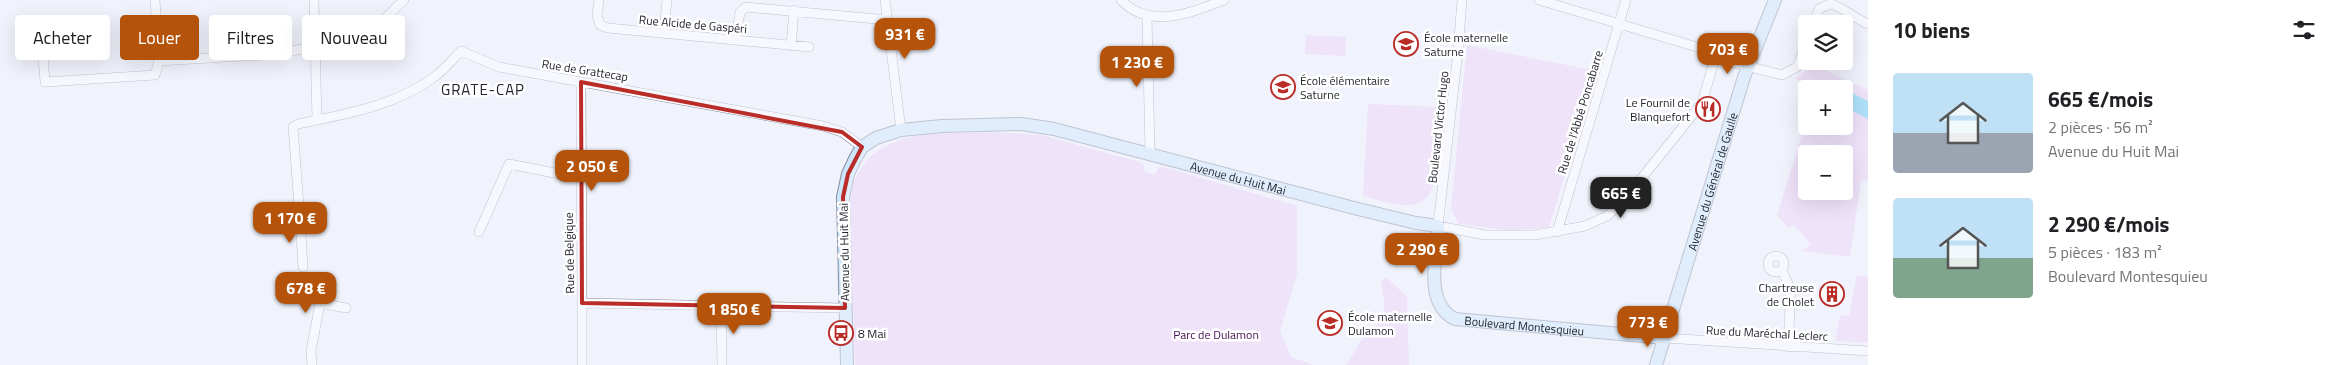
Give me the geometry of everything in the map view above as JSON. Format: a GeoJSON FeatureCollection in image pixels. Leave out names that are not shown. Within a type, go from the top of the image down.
{"type":"FeatureCollection","features":[{"type":"Feature","properties":{"kind":"main road","name":"Avenue du Général de Gaulle"},"geometry":{"type":"LineString","coordinates":[[1656,365],[1748,68],[1773,1]]}},
{"type":"Feature","properties":{"kind":"main road","name":"Avenue du Huit Mai"},"geometry":{"type":"LineString","coordinates":[[847,365],[843,197],[848,174],[862,147],[876,138],[901,130],[982,124],[1042,126],[1150,152],[1354,208],[1416,223],[1438,226]]}},
{"type":"Feature","properties":{"kind":"main road","name":"Boulevard Montesquieu"},"geometry":{"type":"LineString","coordinates":[[1438,226],[1436,296],[1442,310],[1455,319],[1665,338]]}},
{"type":"Feature","properties":{"kind":"street"},"geometry":{"type":"LineString","coordinates":[[43,60],[44,82],[155,75],[159,62],[155,0]]}},
{"type":"Feature","properties":{"kind":"street"},"geometry":{"type":"LineString","coordinates":[[314,0],[315,15]]}},
{"type":"Feature","properties":{"kind":"street"},"geometry":{"type":"LineString","coordinates":[[389,15],[404,0]]}},
{"type":"Feature","properties":{"kind":"street","name":"Rue Alcide de Gaspéri"},"geometry":{"type":"LineString","coordinates":[[599,0],[597,16],[600,24],[608,28],[809,47]]}},
{"type":"Feature","properties":{"kind":"street"},"geometry":{"type":"LineString","coordinates":[[664,34],[667,0]]}},
{"type":"Feature","properties":{"kind":"street"},"geometry":{"type":"LineString","coordinates":[[885,0],[901,130]]}},
{"type":"Feature","properties":{"kind":"street"},"geometry":{"type":"LineString","coordinates":[[1121,0],[1146,17],[1175,17],[1224,0]]}},
{"type":"Feature","properties":{"kind":"street","name":"Boulevard Victor Hugo"},"geometry":{"type":"LineString","coordinates":[[1438,226],[1462,0]]}},
{"type":"Feature","properties":{"kind":"street"},"geometry":{"type":"LineString","coordinates":[[1539,0],[1707,50],[1715,58],[1748,68],[1787,74],[1798,64]]}},
{"type":"Feature","properties":{"kind":"street","name":"Rue de l'Abbé Poncabarre"},"geometry":{"type":"LineString","coordinates":[[1557,232],[1626,0]]}},
{"type":"Feature","properties":{"kind":"street"},"geometry":{"type":"LineString","coordinates":[[1817,15],[1819,9],[1830,4],[1840,6],[1850,15]]}},
{"type":"Feature","properties":{"kind":"street"},"geometry":{"type":"LineString","coordinates":[[736,40],[740,12],[746,7],[888,20]]}},
{"type":"Feature","properties":{"kind":"street"},"geometry":{"type":"LineString","coordinates":[[791,46],[794,10]]}},
{"type":"Feature","properties":{"kind":"street"},"geometry":{"type":"LineString","coordinates":[[1146,17],[1150,152]]}},
{"type":"Feature","properties":{"kind":"street"},"geometry":{"type":"LineString","coordinates":[[1853,18],[1868,24]]}},
{"type":"Feature","properties":{"kind":"street"},"geometry":{"type":"LineString","coordinates":[[159,62],[302,49]]}},
{"type":"Feature","properties":{"kind":"street","name":"Rue de Grattecap"},"geometry":{"type":"LineString","coordinates":[[317,120],[373,107],[404,95],[434,77],[461,51],[499,68],[823,126],[842,132],[862,147]]}},
{"type":"Feature","properties":{"kind":"street","name":"Avenue du Huit Mai"},"geometry":{"type":"LineString","coordinates":[[1438,226],[1506,236],[1557,232],[1585,226],[1607,216],[1625,199],[1702,103],[1715,58]]}},
{"type":"Feature","properties":{"kind":"street"},"geometry":{"type":"LineString","coordinates":[[303,268],[304,220],[292,132],[298,124],[317,120],[316,60]]}},
{"type":"Feature","properties":{"kind":"street","name":"Rue de Belgique"},"geometry":{"type":"LineString","coordinates":[[581,82],[582,365]]}},
{"type":"Feature","properties":{"kind":"street"},"geometry":{"type":"LineString","coordinates":[[479,232],[509,164],[580,178]]}},
{"type":"Feature","properties":{"kind":"street"},"geometry":{"type":"LineString","coordinates":[[1782,270],[1791,290],[1788,347]]}},
{"type":"Feature","properties":{"kind":"street"},"geometry":{"type":"LineString","coordinates":[[582,303],[845,308]]}},
{"type":"Feature","properties":{"kind":"street"},"geometry":{"type":"LineString","coordinates":[[312,365],[311,351],[320,304],[346,308]]}},
{"type":"Feature","properties":{"kind":"street"},"geometry":{"type":"LineString","coordinates":[[721,306],[722,365]]}},
{"type":"Feature","properties":{"kind":"street","name":"Rue du Maréchal Leclerc"},"geometry":{"type":"LineString","coordinates":[[1665,338],[1868,351]]}},
{"type":"Feature","properties":{"kind":"highlighted area"},"geometry":{"type":"Polygon","coordinates":[[[581,82],[842,132],[862,147],[848,174],[843,197],[845,308],[582,303],[581,82]]]}},
{"type":"Feature","properties":{"kind":"green space"},"geometry":{"type":"Polygon","coordinates":[[[1306,35],[1346,37],[1345,56],[1305,54],[1306,35]]]}},
{"type":"Feature","properties":{"kind":"green space"},"geometry":{"type":"Polygon","coordinates":[[[1467,45],[1597,71],[1549,227],[1513,231],[1459,224],[1451,209],[1467,45]]]}},
{"type":"Feature","properties":{"kind":"green space"},"geometry":{"type":"Polygon","coordinates":[[[1805,70],[1824,70],[1846,80],[1798,80],[1795,79],[1805,70]]]}},
{"type":"Feature","properties":{"kind":"green space"},"geometry":{"type":"Polygon","coordinates":[[[1853,83],[1868,90],[1868,181],[1861,180],[1850,257],[1802,251],[1811,244],[1794,225],[1788,228],[1777,215],[1798,147],[1798,200],[1853,200],[1853,145],[1799,145],[1802,135],[1853,135],[1853,83]]]}},
{"type":"Feature","properties":{"kind":"green space"},"geometry":{"type":"Polygon","coordinates":[[[1368,104],[1441,107],[1433,185],[1428,195],[1422,201],[1413,205],[1403,205],[1363,196],[1368,104]]]}},
{"type":"Feature","properties":{"kind":"green space","name":"Parc de Dulamon"},"geometry":{"type":"Polygon","coordinates":[[[992,132],[1041,135],[1140,162],[1144,166],[1145,172],[1155,175],[1158,168],[1164,167],[1297,206],[1297,274],[1280,331],[1291,357],[1314,365],[855,365],[850,211],[852,187],[863,165],[877,151],[894,142],[912,137],[932,134],[992,132]]]}},
{"type":"Feature","properties":{"kind":"green space"},"geometry":{"type":"Polygon","coordinates":[[[1857,275],[1868,277],[1868,343],[1835,341],[1840,315],[1849,316],[1857,275]]]}},
{"type":"Feature","properties":{"kind":"green space"},"geometry":{"type":"Polygon","coordinates":[[[1386,277],[1407,297],[1409,365],[1346,365],[1363,338],[1374,329],[1384,314],[1381,283],[1386,277]]]}},
{"type":"Feature","properties":{"kind":"water"},"geometry":{"type":"Polygon","coordinates":[[[1853,94],[1868,101],[1868,119],[1853,111],[1853,94]]]}},
{"type":"Feature","properties":{"kind":"place","name":"École maternelle Saturne"},"geometry":{"type":"Point","coordinates":[1406,44]}},
{"type":"Feature","properties":{"kind":"place","name":"École élémentaire Saturne"},"geometry":{"type":"Point","coordinates":[1283,87]}},
{"type":"Feature","properties":{"kind":"place","name":"Le Fournil de Blanquefort"},"geometry":{"type":"Point","coordinates":[1708,109]}},
{"type":"Feature","properties":{"kind":"place","name":"Chartreuse de Cholet"},"geometry":{"type":"Point","coordinates":[1832,294]}},
{"type":"Feature","properties":{"kind":"place","name":"École maternelle Dulamon"},"geometry":{"type":"Point","coordinates":[1330,323]}},
{"type":"Feature","properties":{"kind":"place","name":"8 Mai"},"geometry":{"type":"Point","coordinates":[841,333]}},
{"type":"Feature","properties":{"kind":"district","name":"GRATE-CAP"},"geometry":{"type":"Point","coordinates":[483,89]}}]}
